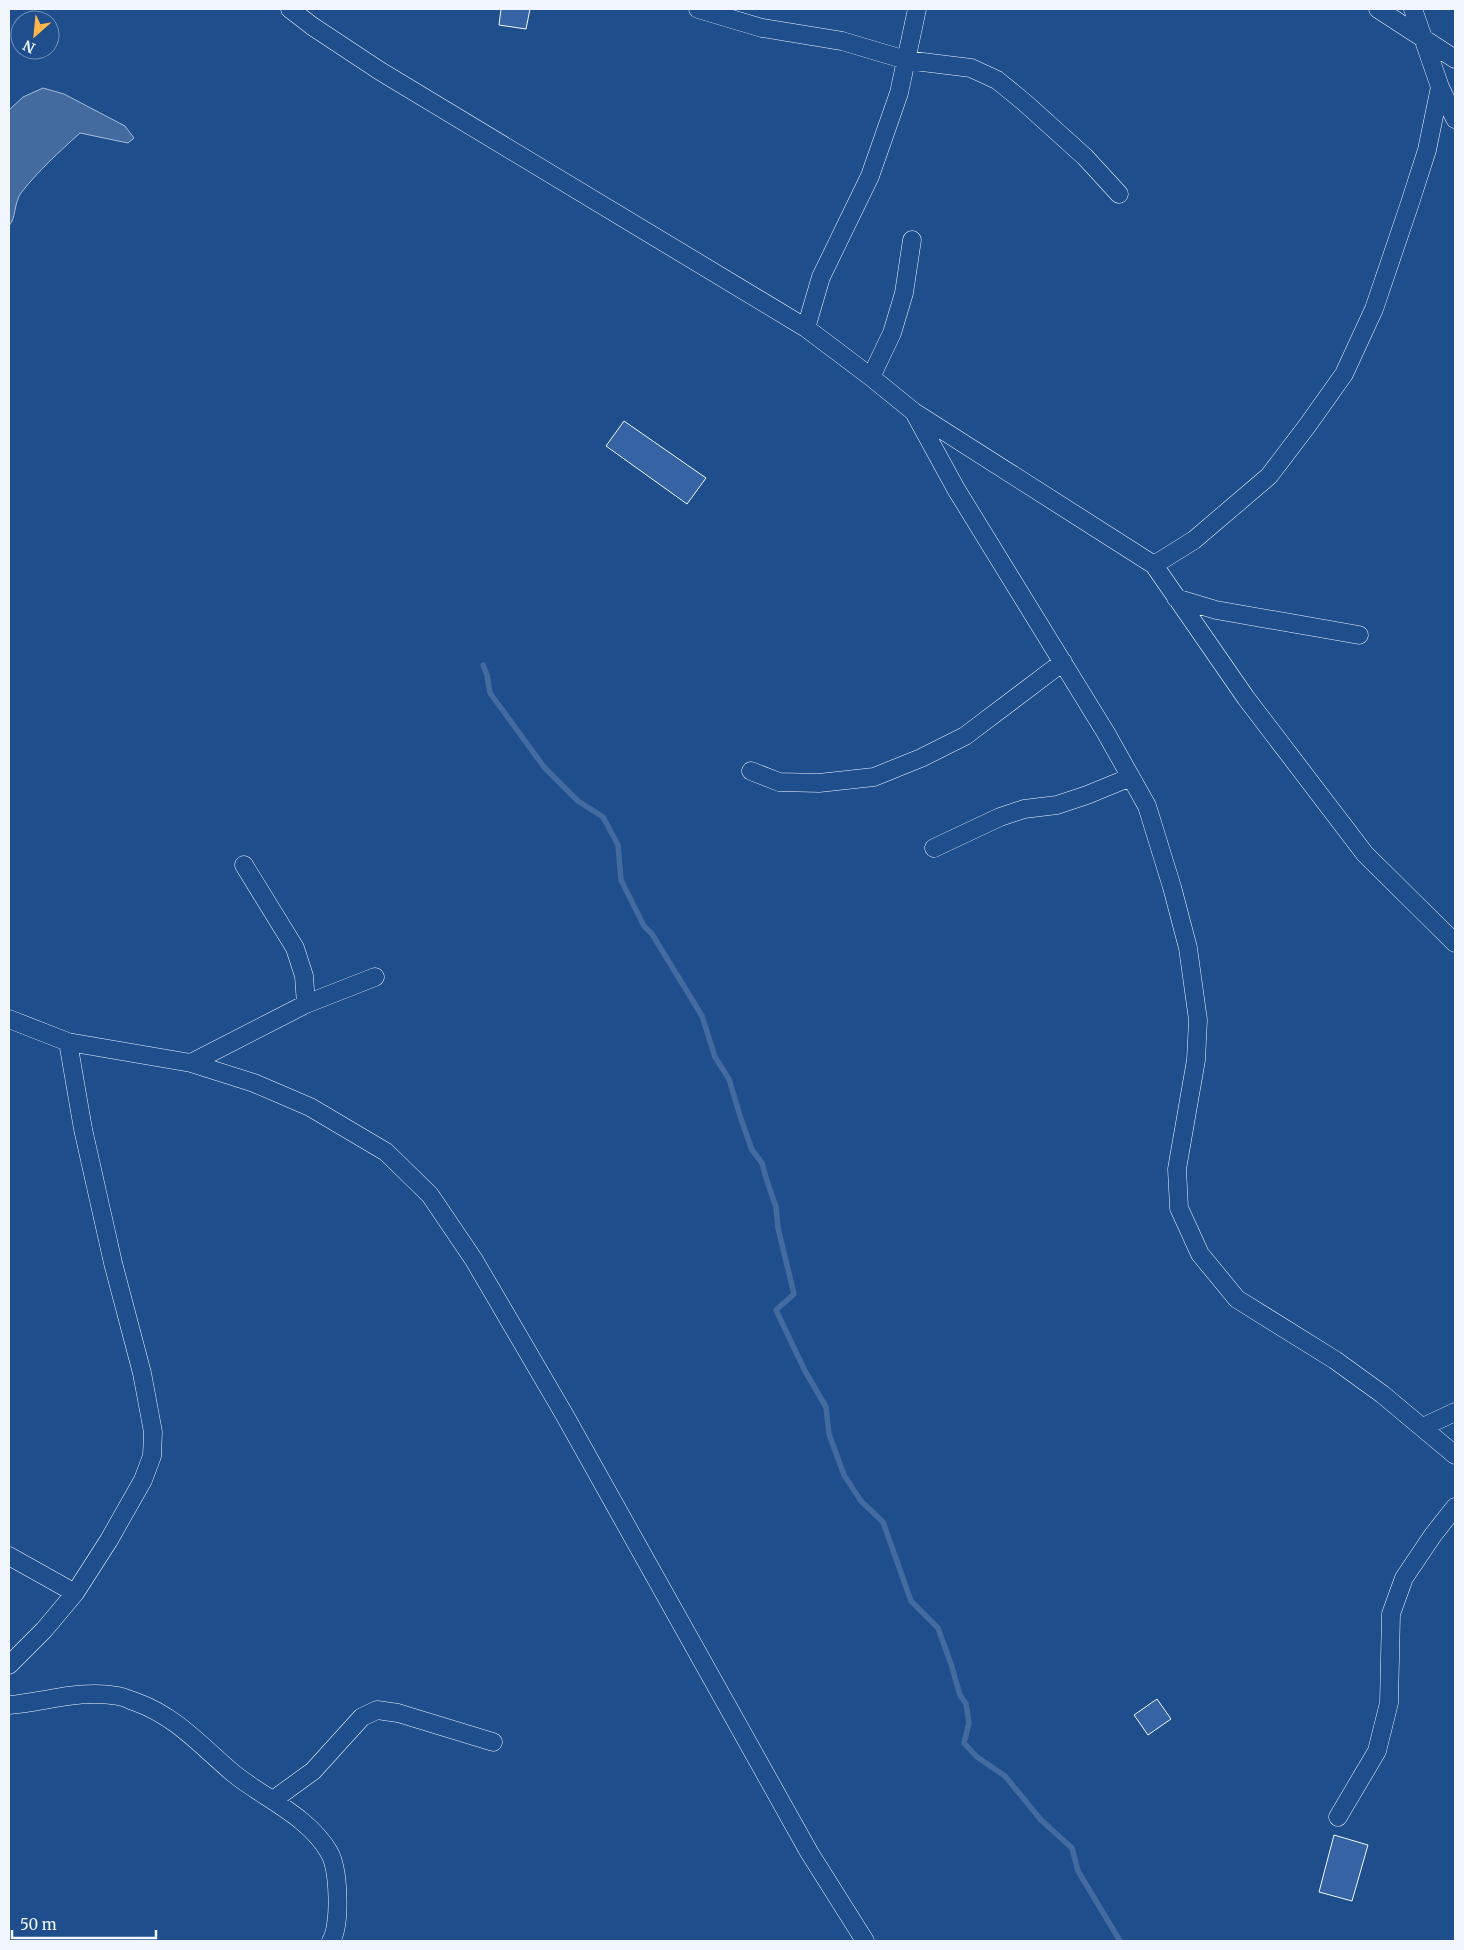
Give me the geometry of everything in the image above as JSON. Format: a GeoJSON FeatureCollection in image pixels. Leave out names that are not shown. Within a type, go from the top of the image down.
{"type":"FeatureCollection","features":[{"type":"Feature","properties":{"kind":"street"},"geometry":{"type":"LineString","coordinates":[[290,9],[380,72],[806,328],[914,412],[1154,565],[1246,698],[1365,854],[1455,943]]}},
{"type":"Feature","properties":{"kind":"street"},"geometry":{"type":"LineString","coordinates":[[698,9],[762,28],[842,41],[906,60],[971,68],[997,80],[1024,102],[1086,157],[1119,194]]}},
{"type":"Feature","properties":{"kind":"street"},"geometry":{"type":"LineString","coordinates":[[806,328],[821,277],[870,176],[899,93],[917,9]]}},
{"type":"Feature","properties":{"kind":"street"},"geometry":{"type":"LineString","coordinates":[[1378,9],[1455,59]]}},
{"type":"Feature","properties":{"kind":"street"},"geometry":{"type":"LineString","coordinates":[[1413,9],[1440,87],[1455,119]]}},
{"type":"Feature","properties":{"kind":"street"},"geometry":{"type":"LineString","coordinates":[[1154,565],[1194,540],[1269,476],[1344,374],[1374,309],[1406,215],[1427,150],[1440,87]]}},
{"type":"Feature","properties":{"kind":"street"},"geometry":{"type":"LineString","coordinates":[[871,377],[892,333],[904,294],[912,240]]}},
{"type":"Feature","properties":{"kind":"street"},"geometry":{"type":"LineString","coordinates":[[914,412],[956,489],[1106,733],[1147,806],[1172,887],[1188,948],[1198,1020],[1196,1060],[1177,1170],[1178,1208],[1200,1254],[1236,1299],[1335,1360],[1382,1394],[1455,1456]]}},
{"type":"Feature","properties":{"kind":"street"},"geometry":{"type":"LineString","coordinates":[[1176,598],[1216,610],[1359,635]]}},
{"type":"Feature","properties":{"kind":"street"},"geometry":{"type":"LineString","coordinates":[[751,771],[779,782],[819,783],[874,777],[921,758],[965,736],[1063,662]]}},
{"type":"Feature","properties":{"kind":"street"},"geometry":{"type":"LineString","coordinates":[[934,848],[1000,817],[1024,809],[1080,798],[1131,777]]}},
{"type":"Feature","properties":{"kind":"street"},"geometry":{"type":"LineString","coordinates":[[244,865],[296,948],[304,976],[306,1004]]}},
{"type":"Feature","properties":{"kind":"street"},"geometry":{"type":"LineString","coordinates":[[191,1062],[306,1004],[375,977]]}},
{"type":"Feature","properties":{"kind":"street"},"geometry":{"type":"LineString","coordinates":[[9,1019],[68,1042],[191,1062],[254,1083],[310,1107],[386,1152],[430,1195],[484,1277],[569,1422],[809,1852],[865,1941]]}},
{"type":"Feature","properties":{"kind":"street"},"geometry":{"type":"LineString","coordinates":[[9,1665],[44,1630],[74,1593],[109,1540],[143,1480],[152,1456],[154,1432],[142,1373],[113,1263],[83,1129],[68,1042]]}},
{"type":"Feature","properties":{"kind":"street"},"geometry":{"type":"LineString","coordinates":[[1423,1427],[1455,1412]]}},
{"type":"Feature","properties":{"kind":"street"},"geometry":{"type":"LineString","coordinates":[[1338,1817],[1377,1751],[1389,1703],[1391,1614],[1404,1578],[1433,1534],[1455,1507]]}},
{"type":"Feature","properties":{"kind":"street"},"geometry":{"type":"LineString","coordinates":[[9,1556],[74,1593]]}},
{"type":"Feature","properties":{"kind":"street"},"geometry":{"type":"LineString","coordinates":[[9,1705],[81,1694],[119,1696],[150,1707],[178,1724],[234,1774],[273,1800],[311,1829],[330,1852],[335,1867],[337,1920],[334,1936],[330,1941]]}},
{"type":"Feature","properties":{"kind":"street"},"geometry":{"type":"LineString","coordinates":[[273,1800],[313,1771],[362,1717],[377,1710],[398,1713],[493,1742]]}},
{"type":"Feature","properties":{"kind":"water"},"geometry":{"type":"Polygon","coordinates":[[[43,88],[64,94],[125,126],[134,138],[128,143],[80,133],[42,169],[21,193],[9,226],[9,110],[23,97],[43,88]]]}},
{"type":"Feature","properties":{"kind":"building"},"geometry":{"type":"Polygon","coordinates":[[[501,9],[530,9],[526,29],[499,25],[501,9]]]}},
{"type":"Feature","properties":{"kind":"building"},"geometry":{"type":"Polygon","coordinates":[[[624,421],[706,478],[687,504],[606,446],[624,421]]]}},
{"type":"Feature","properties":{"kind":"building"},"geometry":{"type":"Polygon","coordinates":[[[1157,1699],[1171,1719],[1148,1735],[1134,1715],[1157,1699]]]}},
{"type":"Feature","properties":{"kind":"building"},"geometry":{"type":"Polygon","coordinates":[[[1334,1835],[1368,1845],[1352,1901],[1319,1892],[1334,1835]]]}},
{"type":"Feature","properties":{"kind":"waterway"},"geometry":{"type":"LineString","coordinates":[[483,665],[490,693],[544,767],[578,801],[603,817],[618,845],[621,880],[644,926],[652,934],[702,1016],[715,1057],[729,1079],[752,1150],[762,1163],[776,1207],[778,1228],[794,1294],[776,1310],[805,1371],[826,1407],[829,1434],[844,1475],[861,1501],[883,1522],[911,1601],[938,1628],[960,1695],[966,1704],[969,1723],[964,1743],[977,1757],[1005,1776],[1041,1820],[1072,1848],[1078,1871],[1120,1941]]}}]}
